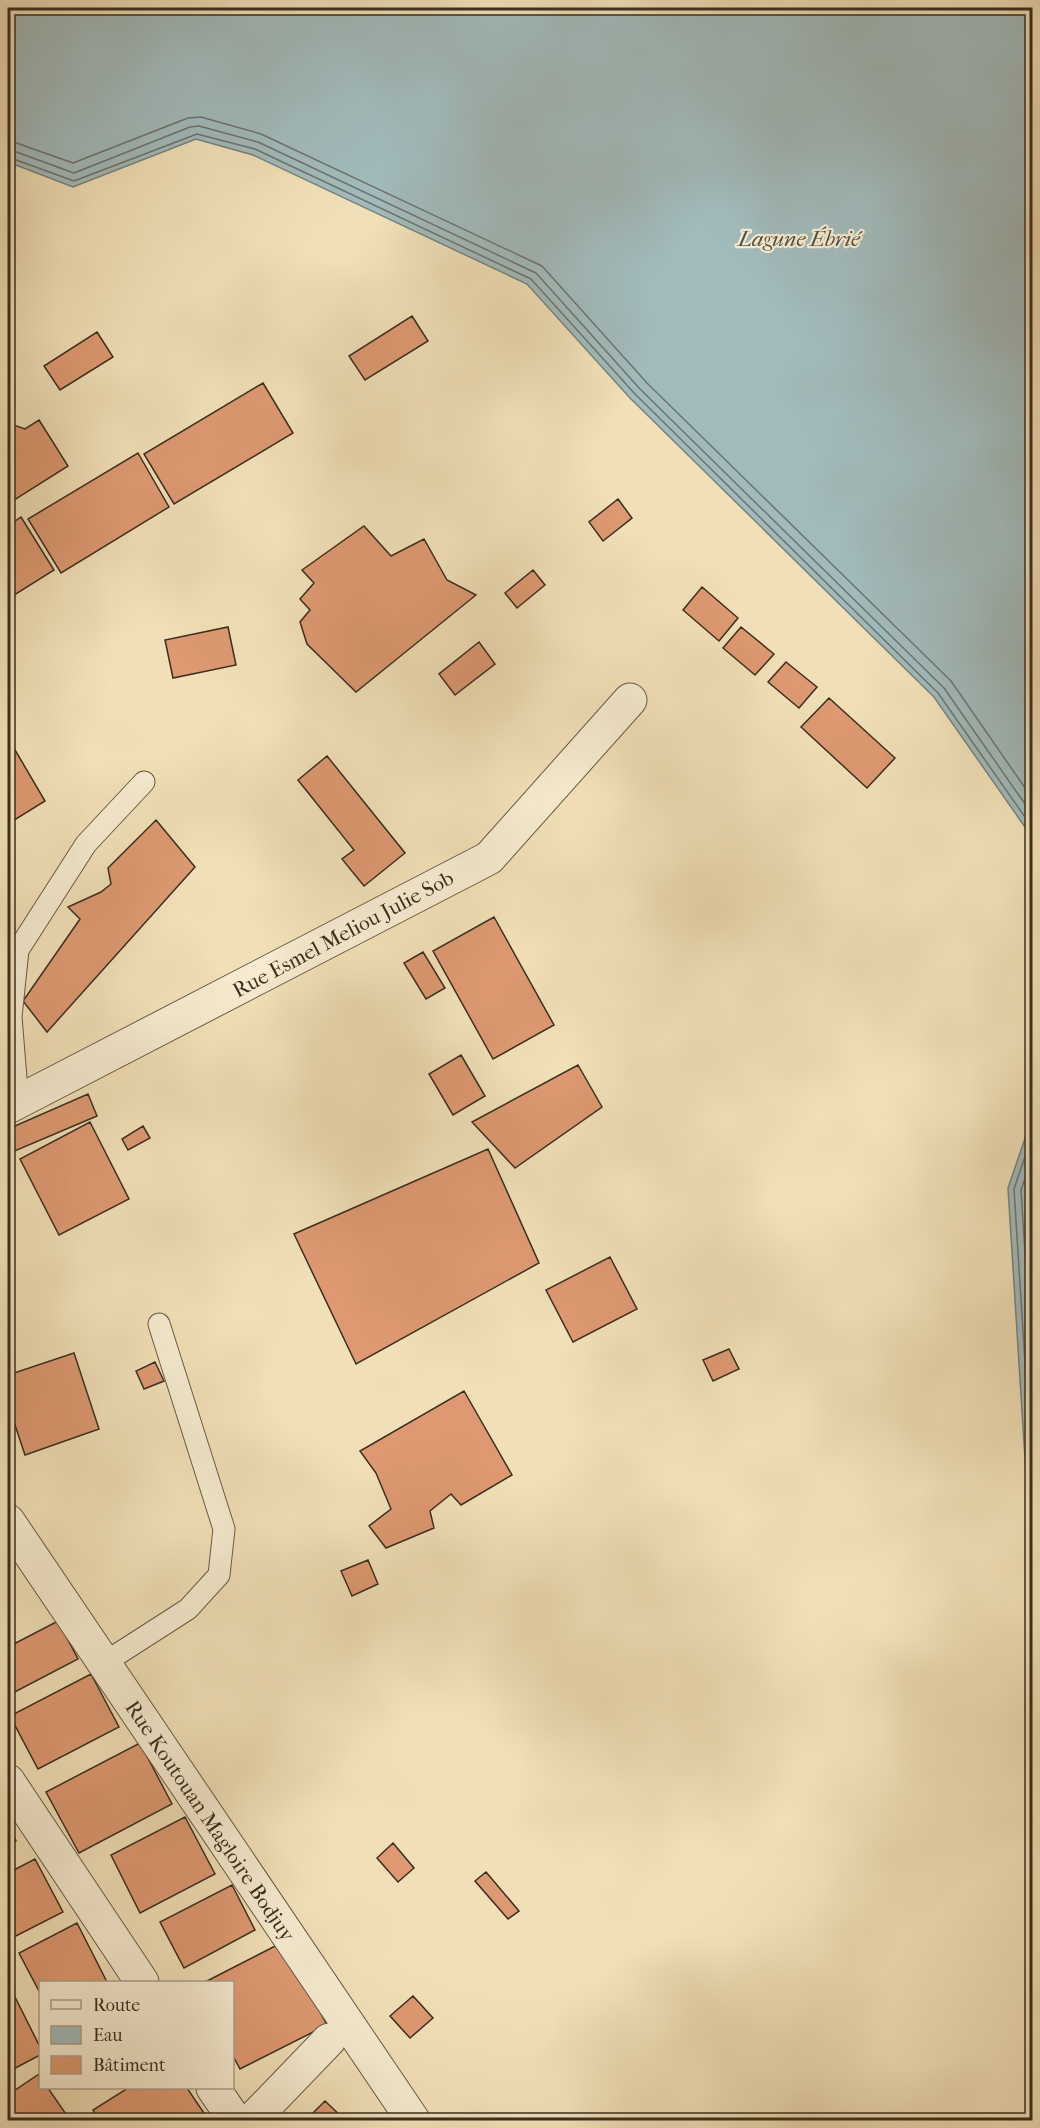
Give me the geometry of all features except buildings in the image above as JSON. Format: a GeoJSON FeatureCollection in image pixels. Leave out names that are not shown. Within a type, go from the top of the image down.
{"type":"FeatureCollection","features":[{"type":"Feature","properties":{"kind":"street","name":"Rue Esmel Meliou Julie Sob"},"geometry":{"type":"LineString","coordinates":[[13,1105],[489,858],[630,700]]}},
{"type":"Feature","properties":{"kind":"street","name":"Rue Koutouan Magloire Bodjuy"},"geometry":{"type":"LineString","coordinates":[[8,1521],[413,2121]]}},
{"type":"Feature","properties":{"kind":"street"},"geometry":{"type":"LineString","coordinates":[[8,1781],[141,1981]]}},
{"type":"Feature","properties":{"kind":"street"},"geometry":{"type":"LineString","coordinates":[[252,2121],[329,2040]]}},
{"type":"Feature","properties":{"kind":"street"},"geometry":{"type":"LineString","coordinates":[[214,2089],[235,2121]]}},
{"type":"Feature","properties":{"kind":"lane"},"geometry":{"type":"LineString","coordinates":[[13,1105],[11,1017],[18,950],[86,844],[144,782]]}},
{"type":"Feature","properties":{"kind":"lane"},"geometry":{"type":"LineString","coordinates":[[104,1663],[188,1609],[219,1575],[224,1529],[159,1324]]}},
{"type":"Feature","properties":{"kind":"water","name":"Lagune Ébrié"},"geometry":{"type":"Polygon","coordinates":[[[8,8],[1032,8],[1032,837],[934,697],[630,398],[527,284],[253,155],[196,139],[73,187],[8,162],[8,8]]]}},
{"type":"Feature","properties":{"kind":"water"},"geometry":{"type":"Polygon","coordinates":[[[1032,1118],[1032,1485],[1026,1475],[1008,1188],[1032,1118]]]}}]}
